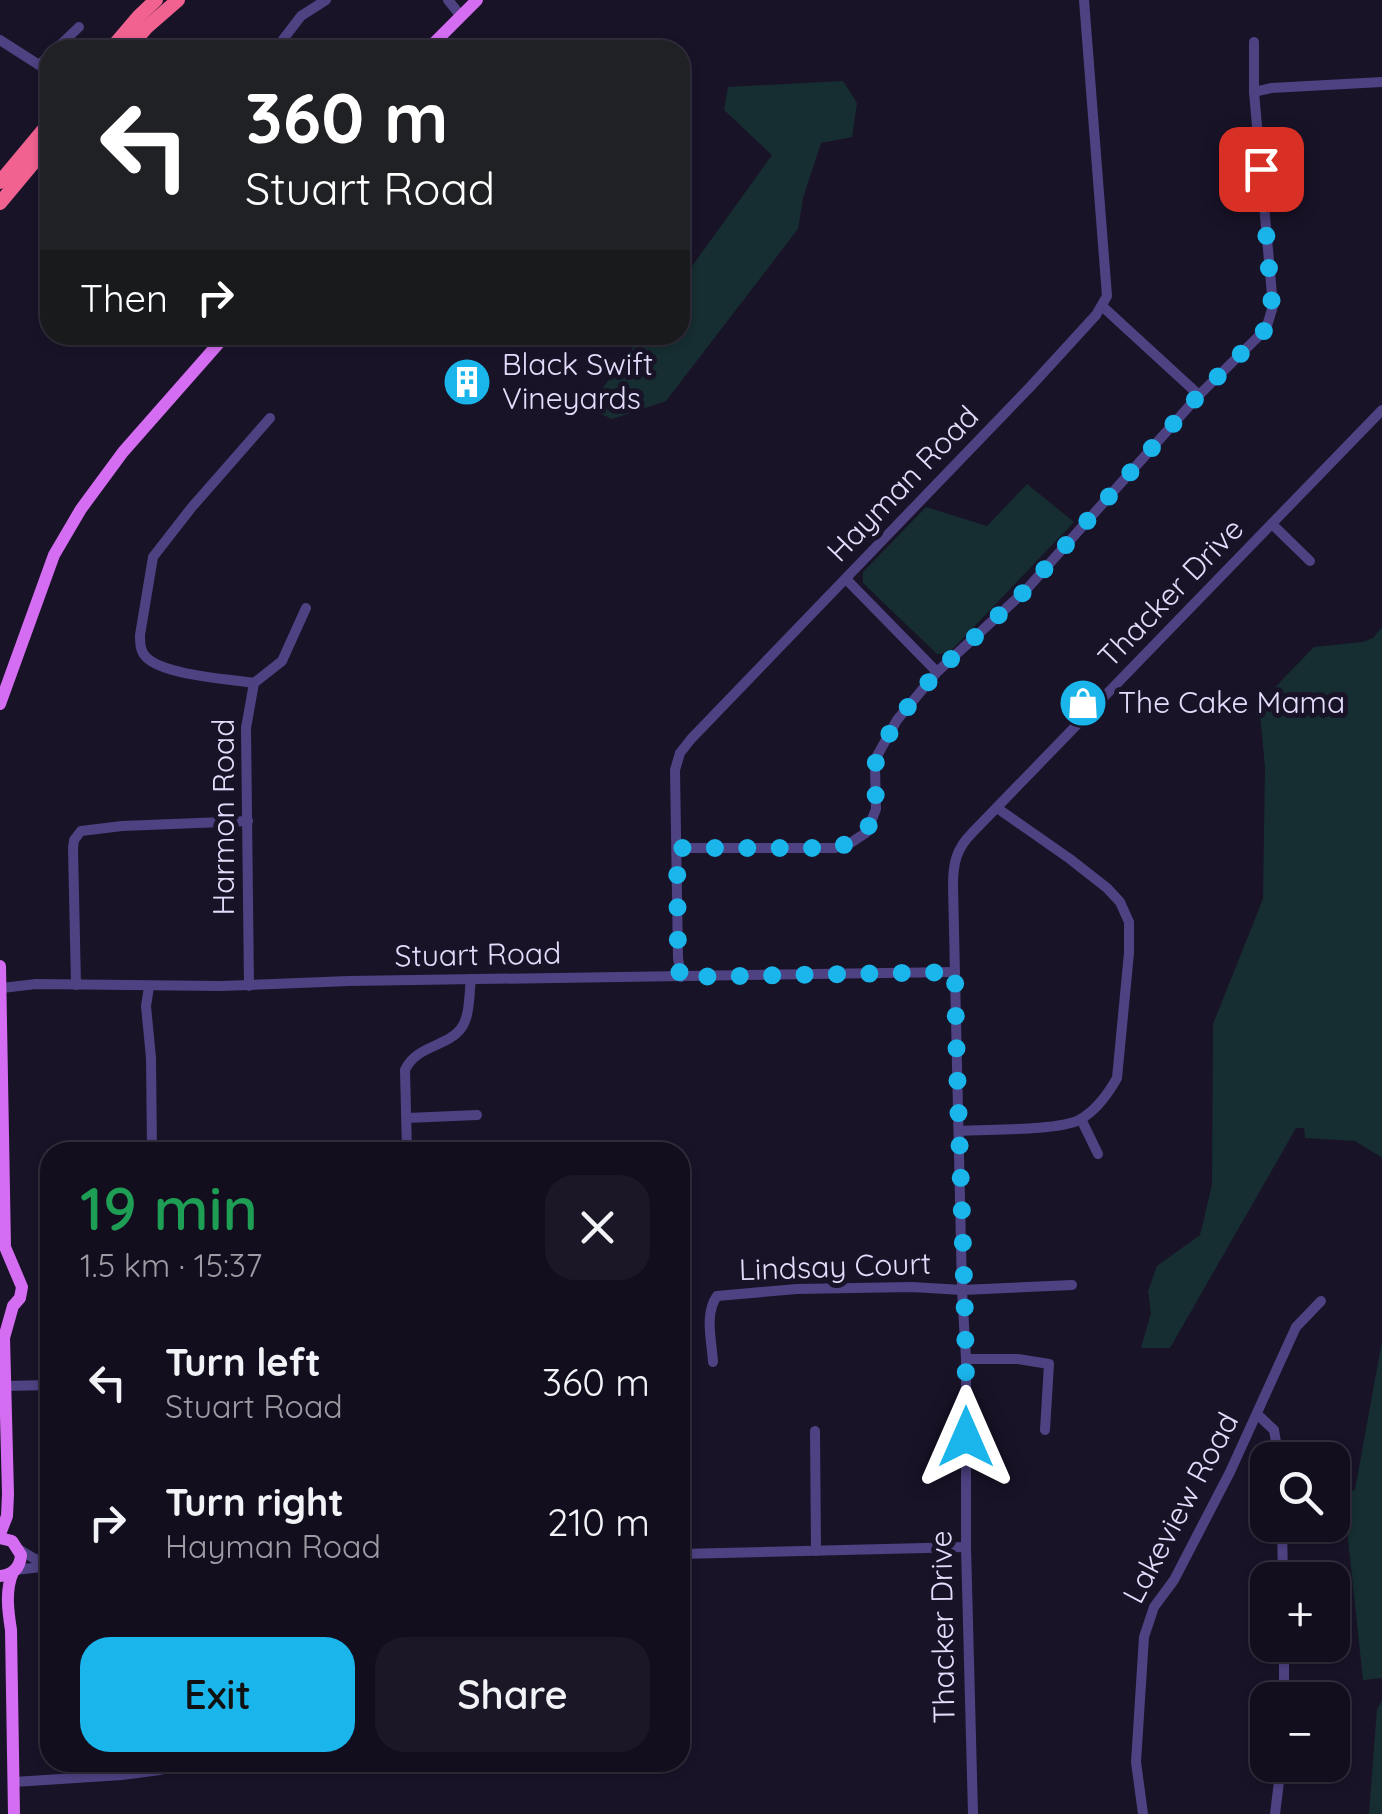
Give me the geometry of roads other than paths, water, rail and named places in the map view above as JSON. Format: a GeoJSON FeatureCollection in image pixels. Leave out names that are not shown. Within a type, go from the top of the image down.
{"type":"FeatureCollection","features":[{"type":"Feature","properties":{"kind":"highway"},"geometry":{"type":"LineString","coordinates":[[119,40],[156,0]]}},
{"type":"Feature","properties":{"kind":"highway"},"geometry":{"type":"LineString","coordinates":[[136,40],[178,0]]}},
{"type":"Feature","properties":{"kind":"highway"},"geometry":{"type":"LineString","coordinates":[[0,182],[40,134]]}},
{"type":"Feature","properties":{"kind":"highway"},"geometry":{"type":"LineString","coordinates":[[0,203],[40,155]]}},
{"type":"Feature","properties":{"kind":"main road"},"geometry":{"type":"LineString","coordinates":[[437,40],[477,0]]}},
{"type":"Feature","properties":{"kind":"main road"},"geometry":{"type":"LineString","coordinates":[[0,704],[54,555],[81,509],[123,452],[217,345]]}},
{"type":"Feature","properties":{"kind":"main road"},"geometry":{"type":"LineString","coordinates":[[0,966],[2,1253],[21,1282],[22,1291],[18,1302],[6,1307],[2,1333],[8,1494],[7,1516],[0,1536],[18,1548]]}},
{"type":"Feature","properties":{"kind":"main road"},"geometry":{"type":"LineString","coordinates":[[0,1270],[15,1274]]}},
{"type":"Feature","properties":{"kind":"main road"},"geometry":{"type":"LineString","coordinates":[[8,1494],[20,1561],[10,1573],[8,1614]]}},
{"type":"Feature","properties":{"kind":"main road"},"geometry":{"type":"LineString","coordinates":[[0,1594],[11,1630],[14,1814]]}},
{"type":"Feature","properties":{"kind":"street"},"geometry":{"type":"LineString","coordinates":[[283,40],[302,16],[326,0]]}},
{"type":"Feature","properties":{"kind":"street"},"geometry":{"type":"LineString","coordinates":[[448,0],[461,16]]}},
{"type":"Feature","properties":{"kind":"street"},"geometry":{"type":"LineString","coordinates":[[1084,0],[1107,296],[1102,306],[1199,395]]}},
{"type":"Feature","properties":{"kind":"street"},"geometry":{"type":"LineString","coordinates":[[65,40],[80,27]]}},
{"type":"Feature","properties":{"kind":"street"},"geometry":{"type":"LineString","coordinates":[[0,40],[40,64]]}},
{"type":"Feature","properties":{"kind":"street"},"geometry":{"type":"LineString","coordinates":[[677,848],[835,848],[866,832],[876,809],[875,767],[881,746],[897,720],[937,672],[1026,590],[1199,395],[1266,329],[1272,306],[1254,92],[1254,42]]}},
{"type":"Feature","properties":{"kind":"street"},"geometry":{"type":"LineString","coordinates":[[1254,92],[1382,82]]}},
{"type":"Feature","properties":{"kind":"street","name":"Hayman Road"},"geometry":{"type":"LineString","coordinates":[[680,977],[674,770],[680,753],[1031,386],[1102,306]]}},
{"type":"Feature","properties":{"kind":"street","name":"Thacker Drive"},"geometry":{"type":"LineString","coordinates":[[972,1814],[954,865],[960,846],[1382,410]]}},
{"type":"Feature","properties":{"kind":"street"},"geometry":{"type":"LineString","coordinates":[[254,683],[172,670],[147,658],[140,646],[140,635],[153,556],[270,418]]}},
{"type":"Feature","properties":{"kind":"street"},"geometry":{"type":"LineString","coordinates":[[1272,524],[1310,561]]}},
{"type":"Feature","properties":{"kind":"street"},"geometry":{"type":"LineString","coordinates":[[846,579],[937,672]]}},
{"type":"Feature","properties":{"kind":"street","name":"Harmon Road"},"geometry":{"type":"LineString","coordinates":[[249,986],[246,728],[254,683],[282,661],[306,608]]}},
{"type":"Feature","properties":{"kind":"street"},"geometry":{"type":"LineString","coordinates":[[958,1131],[1064,1126],[1081,1119],[1107,1095],[1116,1078],[1129,922],[1120,902],[1107,888],[997,808]]}},
{"type":"Feature","properties":{"kind":"street"},"geometry":{"type":"LineString","coordinates":[[76,985],[72,848],[81,832],[122,826],[248,821]]}},
{"type":"Feature","properties":{"kind":"street","name":"Stuart Road"},"geometry":{"type":"LineString","coordinates":[[2,988],[36,984],[249,986],[955,972]]}},
{"type":"Feature","properties":{"kind":"street"},"geometry":{"type":"LineString","coordinates":[[408,1142],[405,1070],[410,1058],[460,1031],[471,980]]}},
{"type":"Feature","properties":{"kind":"street"},"geometry":{"type":"LineString","coordinates":[[148,987],[152,1142]]}},
{"type":"Feature","properties":{"kind":"street"},"geometry":{"type":"LineString","coordinates":[[407,1118],[477,1115]]}},
{"type":"Feature","properties":{"kind":"street"},"geometry":{"type":"LineString","coordinates":[[1081,1119],[1098,1154]]}},
{"type":"Feature","properties":{"kind":"street"},"geometry":{"type":"LineString","coordinates":[[962,1290],[1072,1285]]}},
{"type":"Feature","properties":{"kind":"street","name":"Lindsay Court"},"geometry":{"type":"LineString","coordinates":[[713,1362],[710,1324],[711,1304],[716,1296],[797,1289],[962,1290]]}},
{"type":"Feature","properties":{"kind":"street","name":"Lakeview Road"},"geometry":{"type":"LineString","coordinates":[[1142,1814],[1136,1762],[1144,1637],[1154,1607],[1174,1580],[1258,1415],[1296,1327],[1321,1301]]}},
{"type":"Feature","properties":{"kind":"street"},"geometry":{"type":"LineString","coordinates":[[966,1359],[1018,1359],[1049,1364],[1045,1430]]}},
{"type":"Feature","properties":{"kind":"street"},"geometry":{"type":"LineString","coordinates":[[6,1386],[40,1386]]}},
{"type":"Feature","properties":{"kind":"street"},"geometry":{"type":"LineString","coordinates":[[1258,1415],[1274,1430],[1276,1442]]}},
{"type":"Feature","properties":{"kind":"street"},"geometry":{"type":"LineString","coordinates":[[815,1431],[816,1552]]}},
{"type":"Feature","properties":{"kind":"street"},"geometry":{"type":"LineString","coordinates":[[690,1554],[966,1547]]}},
{"type":"Feature","properties":{"kind":"street"},"geometry":{"type":"LineString","coordinates":[[18,1548],[40,1560]]}},
{"type":"Feature","properties":{"kind":"street"},"geometry":{"type":"LineString","coordinates":[[10,1573],[40,1566]]}},
{"type":"Feature","properties":{"kind":"street"},"geometry":{"type":"LineString","coordinates":[[14,1782],[147,1772]]}},
{"type":"Feature","properties":{"kind":"street"},"geometry":{"type":"LineString","coordinates":[[1274,1814],[1279,1782]]}},
{"type":"Feature","properties":{"kind":"place","name":"Black Swift Vineyards"},"geometry":{"type":"Point","coordinates":[467,382]}},
{"type":"Feature","properties":{"kind":"place","name":"The Cake Mama"},"geometry":{"type":"Point","coordinates":[1083,703]}}]}
